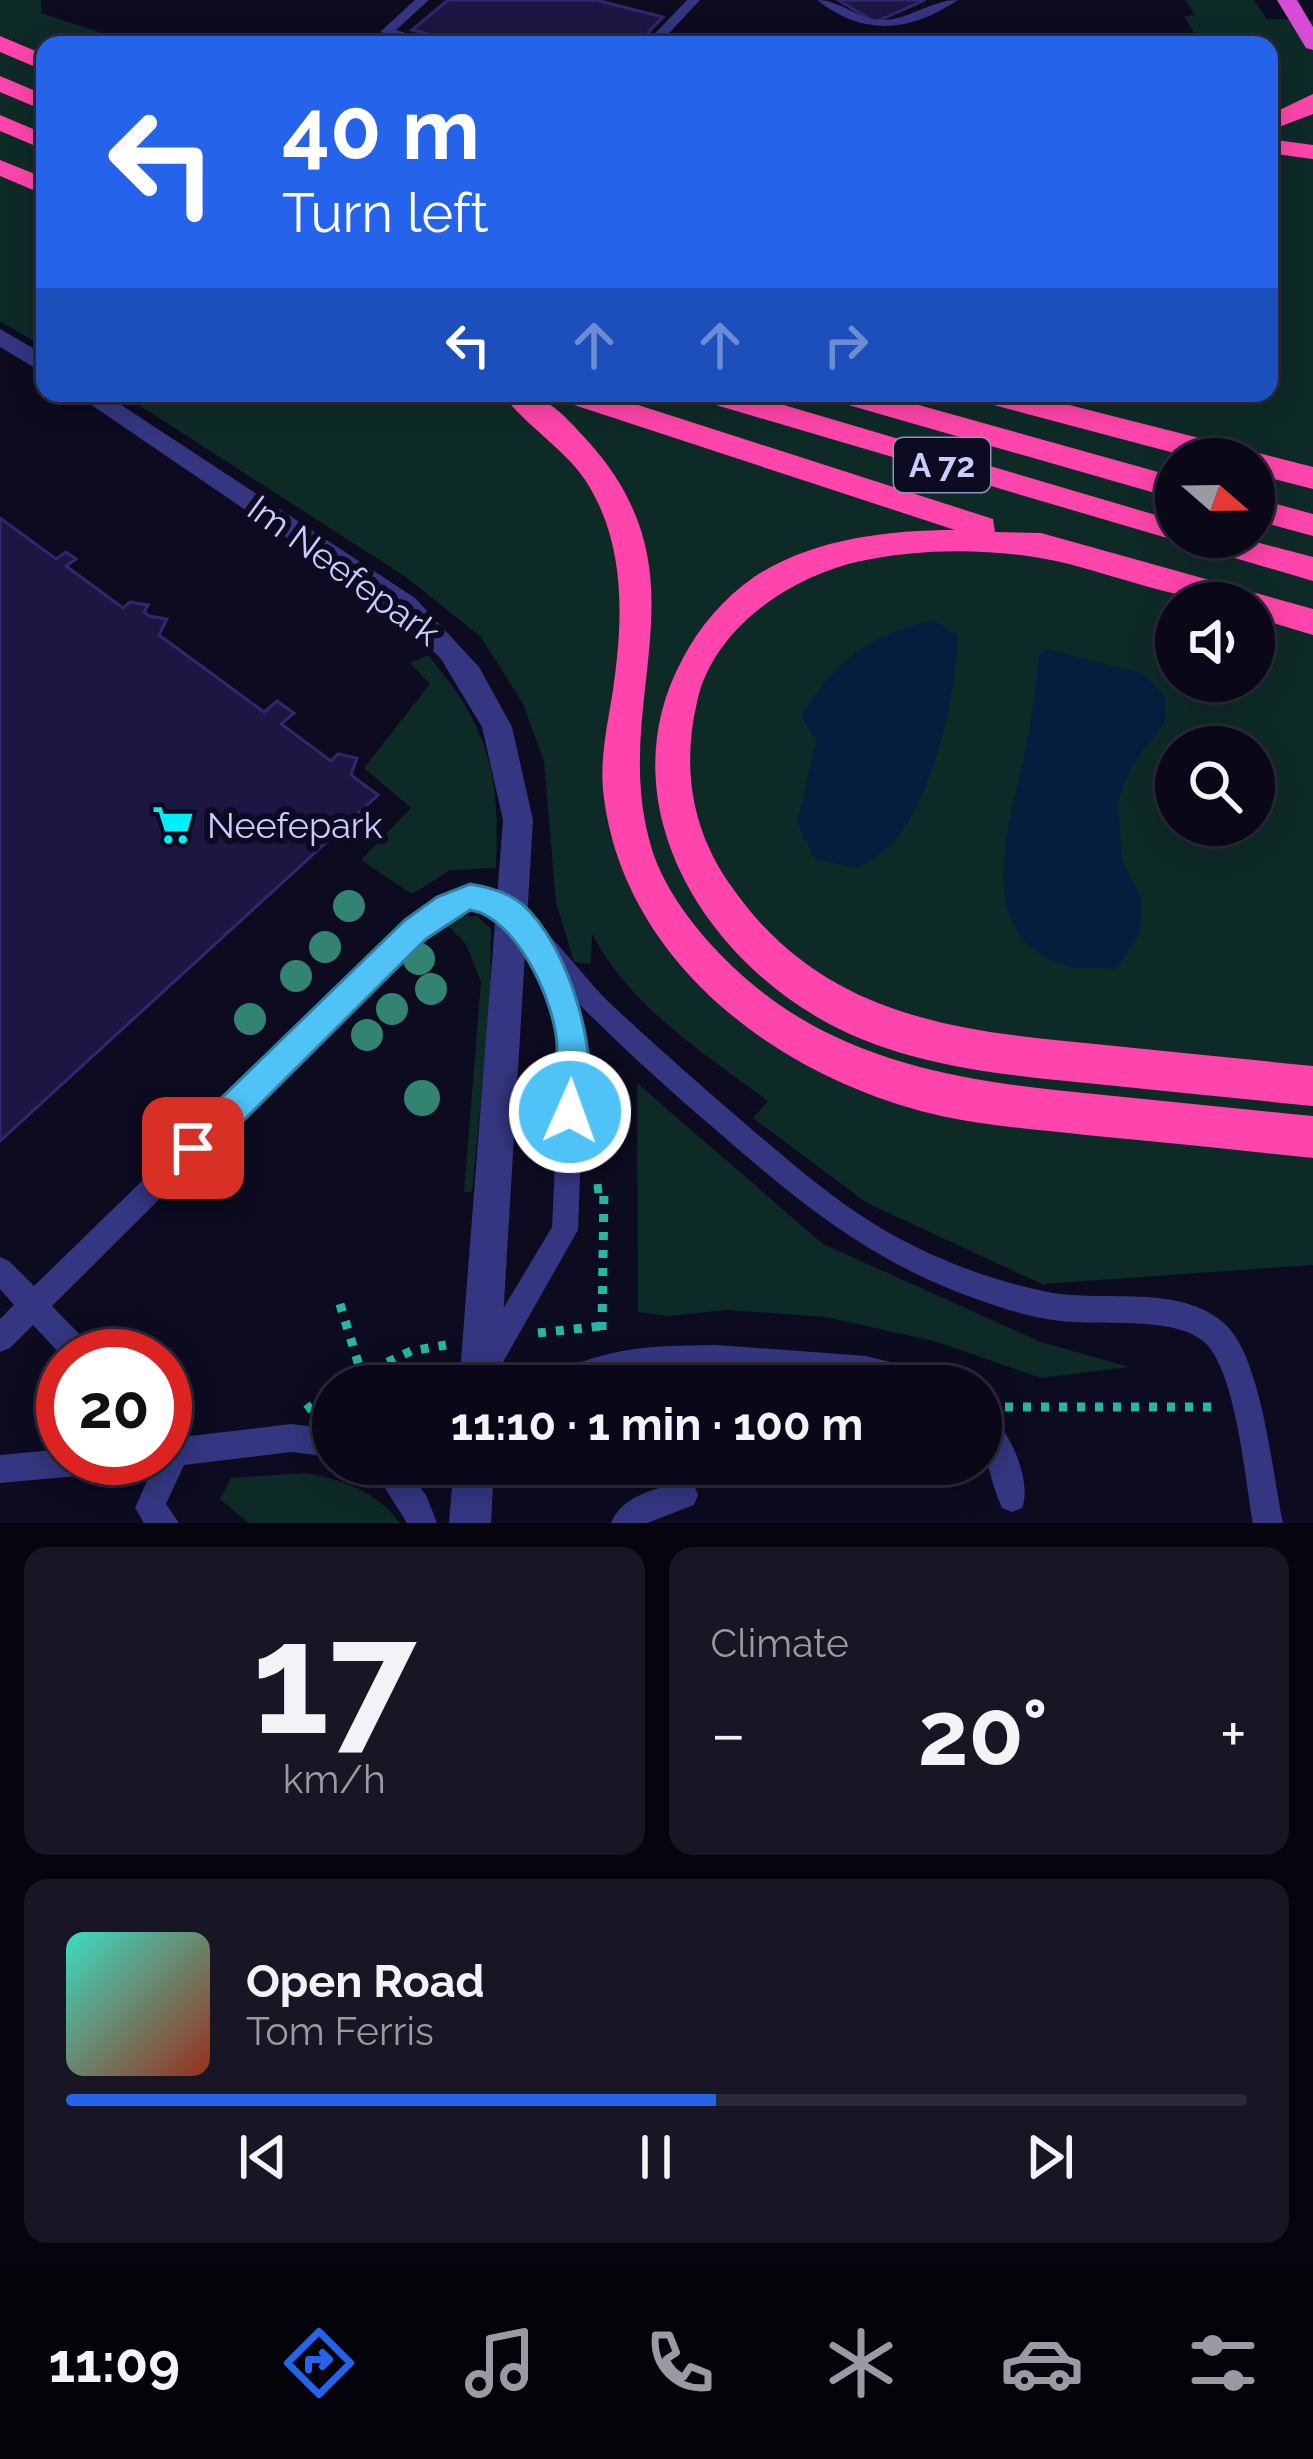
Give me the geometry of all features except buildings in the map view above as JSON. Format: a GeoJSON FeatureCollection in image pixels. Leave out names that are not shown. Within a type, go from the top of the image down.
{"type":"FeatureCollection","features":[{"type":"Feature","properties":{"kind":"highway"},"geometry":{"type":"LineString","coordinates":[[1287,0],[1313,44]]}},
{"type":"Feature","properties":{"kind":"highway"},"geometry":{"type":"LineString","coordinates":[[0,43],[36,60]]}},
{"type":"Feature","properties":{"kind":"highway"},"geometry":{"type":"LineString","coordinates":[[0,83],[36,100]]}},
{"type":"Feature","properties":{"kind":"highway"},"geometry":{"type":"LineString","coordinates":[[1278,120],[1305,110],[1313,101]]}},
{"type":"Feature","properties":{"kind":"highway"},"geometry":{"type":"LineString","coordinates":[[0,122],[36,139]]}},
{"type":"Feature","properties":{"kind":"highway"},"geometry":{"type":"LineString","coordinates":[[1278,147],[1313,152]]}},
{"type":"Feature","properties":{"kind":"highway"},"geometry":{"type":"LineString","coordinates":[[0,167],[36,183]]}},
{"type":"Feature","properties":{"kind":"highway"},"geometry":{"type":"LineString","coordinates":[[527,402],[583,453],[606,482],[623,515],[637,596],[635,657],[622,740],[621,790],[630,837],[648,883],[676,927],[758,1014],[837,1060],[914,1089],[979,1102],[1313,1137]]}},
{"type":"Feature","properties":{"kind":"highway"},"geometry":{"type":"LineString","coordinates":[[595,402],[762,459],[1172,582]]}},
{"type":"Feature","properties":{"kind":"highway","name":"A 72"},"geometry":{"type":"LineString","coordinates":[[739,402],[1155,526]]}},
{"type":"Feature","properties":{"kind":"highway","name":"A 72"},"geometry":{"type":"LineString","coordinates":[[873,402],[1155,482]]}},
{"type":"Feature","properties":{"kind":"highway"},"geometry":{"type":"LineString","coordinates":[[1019,402],[1157,438]]}},
{"type":"Feature","properties":{"kind":"highway"},"geometry":{"type":"LineString","coordinates":[[1275,469],[1313,478]]}},
{"type":"Feature","properties":{"kind":"highway"},"geometry":{"type":"LineString","coordinates":[[1275,515],[1313,525]]}},
{"type":"Feature","properties":{"kind":"highway"},"geometry":{"type":"LineString","coordinates":[[1061,551],[935,538],[889,543],[820,561],[752,595],[718,628],[674,704],[668,752],[671,802],[688,846],[714,896],[754,946],[802,986],[916,1038],[976,1053],[1313,1086]]}},
{"type":"Feature","properties":{"kind":"highway"},"geometry":{"type":"LineString","coordinates":[[1272,558],[1313,569]]}},
{"type":"Feature","properties":{"kind":"highway"},"geometry":{"type":"LineString","coordinates":[[1275,611],[1313,622]]}},
{"type":"Feature","properties":{"kind":"street"},"geometry":{"type":"LineString","coordinates":[[0,336],[36,360]]}},
{"type":"Feature","properties":{"kind":"street","name":"Im Neefepark"},"geometry":{"type":"LineString","coordinates":[[100,402],[405,604],[450,645],[499,728],[514,775],[518,820],[481,1365]]}},
{"type":"Feature","properties":{"kind":"street"},"geometry":{"type":"LineString","coordinates":[[470,1519],[472,1485]]}},
{"type":"Feature","properties":{"kind":"lane"},"geometry":{"type":"LineString","coordinates":[[402,36],[387,32],[423,0]]}},
{"type":"Feature","properties":{"kind":"lane"},"geometry":{"type":"LineString","coordinates":[[660,36],[694,0]]}},
{"type":"Feature","properties":{"kind":"lane"},"geometry":{"type":"LineString","coordinates":[[824,0],[865,25],[884,27],[952,0]]}},
{"type":"Feature","properties":{"kind":"lane"},"geometry":{"type":"LineString","coordinates":[[0,1338],[416,929],[447,906],[470,897],[487,899],[511,912],[577,987],[814,1198],[891,1245],[978,1287],[1054,1309],[1182,1316],[1220,1336],[1235,1363],[1268,1523]]}},
{"type":"Feature","properties":{"kind":"lane"},"geometry":{"type":"LineString","coordinates":[[489,1365],[566,1230],[573,1041],[541,948]]}},
{"type":"Feature","properties":{"kind":"lane"},"geometry":{"type":"LineString","coordinates":[[0,1270],[56,1329]]}},
{"type":"Feature","properties":{"kind":"lane"},"geometry":{"type":"LineString","coordinates":[[610,1365],[669,1358],[817,1365]]}},
{"type":"Feature","properties":{"kind":"lane"},"geometry":{"type":"LineString","coordinates":[[192,1447],[290,1438],[312,1441]]}},
{"type":"Feature","properties":{"kind":"lane"},"geometry":{"type":"LineString","coordinates":[[1002,1455],[1012,1498]]}},
{"type":"Feature","properties":{"kind":"lane"},"geometry":{"type":"LineString","coordinates":[[0,1469],[36,1466]]}},
{"type":"Feature","properties":{"kind":"lane"},"geometry":{"type":"LineString","coordinates":[[158,1485],[151,1508],[164,1523]]}},
{"type":"Feature","properties":{"kind":"lane"},"geometry":{"type":"LineString","coordinates":[[400,1485],[416,1505],[422,1523]]}},
{"type":"Feature","properties":{"kind":"lane"},"geometry":{"type":"LineString","coordinates":[[470,1519],[481,1485]]}},
{"type":"Feature","properties":{"kind":"lane"},"geometry":{"type":"LineString","coordinates":[[626,1523],[641,1509],[683,1496]]}},
{"type":"Feature","properties":{"kind":"path"},"geometry":{"type":"LineString","coordinates":[[602,1365],[604,1188]]}},
{"type":"Feature","properties":{"kind":"path"},"geometry":{"type":"LineString","coordinates":[[340,1304],[360,1365]]}},
{"type":"Feature","properties":{"kind":"path"},"geometry":{"type":"LineString","coordinates":[[1002,1408],[1244,1408]]}},
{"type":"Feature","properties":{"kind":"green space"},"geometry":{"type":"Polygon","coordinates":[[[0,0],[41,0],[41,13],[111,36],[36,36],[36,343],[0,321],[0,0]]]}},
{"type":"Feature","properties":{"kind":"green space"},"geometry":{"type":"Polygon","coordinates":[[[1185,0],[1254,0],[1267,19],[1313,20],[1313,1265],[1042,1284],[867,1203],[753,1118],[768,1101],[647,1006],[592,934],[591,964],[574,962],[556,902],[544,761],[523,704],[481,637],[406,577],[134,402],[1278,402],[1278,36],[1195,35],[1184,16],[1195,15],[1185,0]]]}},
{"type":"Feature","properties":{"kind":"green space"},"geometry":{"type":"Polygon","coordinates":[[[428,655],[465,706],[487,754],[496,805],[496,868],[450,870],[412,894],[361,860],[411,808],[364,768],[430,684],[410,663],[428,655]]]}},
{"type":"Feature","properties":{"kind":"green space"},"geometry":{"type":"Polygon","coordinates":[[[455,916],[477,916],[491,929],[490,1008],[472,1192],[464,1192],[481,982],[466,944],[445,923],[455,916]]]}},
{"type":"Feature","properties":{"kind":"green space"},"geometry":{"type":"Polygon","coordinates":[[[637,1083],[823,1244],[1041,1342],[1129,1367],[1041,1378],[934,1341],[826,1317],[727,1310],[668,1316],[638,1312],[637,1083]]]}},
{"type":"Feature","properties":{"kind":"green space"},"geometry":{"type":"Polygon","coordinates":[[[312,1474],[312,1485],[358,1489],[400,1523],[249,1523],[220,1499],[231,1478],[312,1474]]]}},
{"type":"Feature","properties":{"kind":"water"},"geometry":{"type":"Polygon","coordinates":[[[934,620],[958,635],[947,714],[921,797],[895,841],[858,869],[815,859],[797,823],[816,740],[801,716],[828,679],[856,652],[890,633],[934,620]]]}},
{"type":"Feature","properties":{"kind":"water"},"geometry":{"type":"Polygon","coordinates":[[[1048,649],[1144,674],[1155,686],[1155,702],[1165,702],[1165,722],[1155,726],[1155,735],[1133,764],[1118,802],[1122,860],[1142,900],[1140,933],[1116,969],[1066,966],[1032,948],[1014,925],[1005,898],[1006,837],[1028,736],[1039,655],[1048,649]]]}},
{"type":"Feature","properties":{"kind":"place","name":"Neefepark"},"geometry":{"type":"Point","coordinates":[173,825]}},
{"type":"Feature","properties":{"kind":"route"},"geometry":{"type":"LineString","coordinates":[[193,1148],[416,929],[447,906],[470,897],[487,899],[511,912],[541,948],[573,1041],[570,1112]]}}]}
